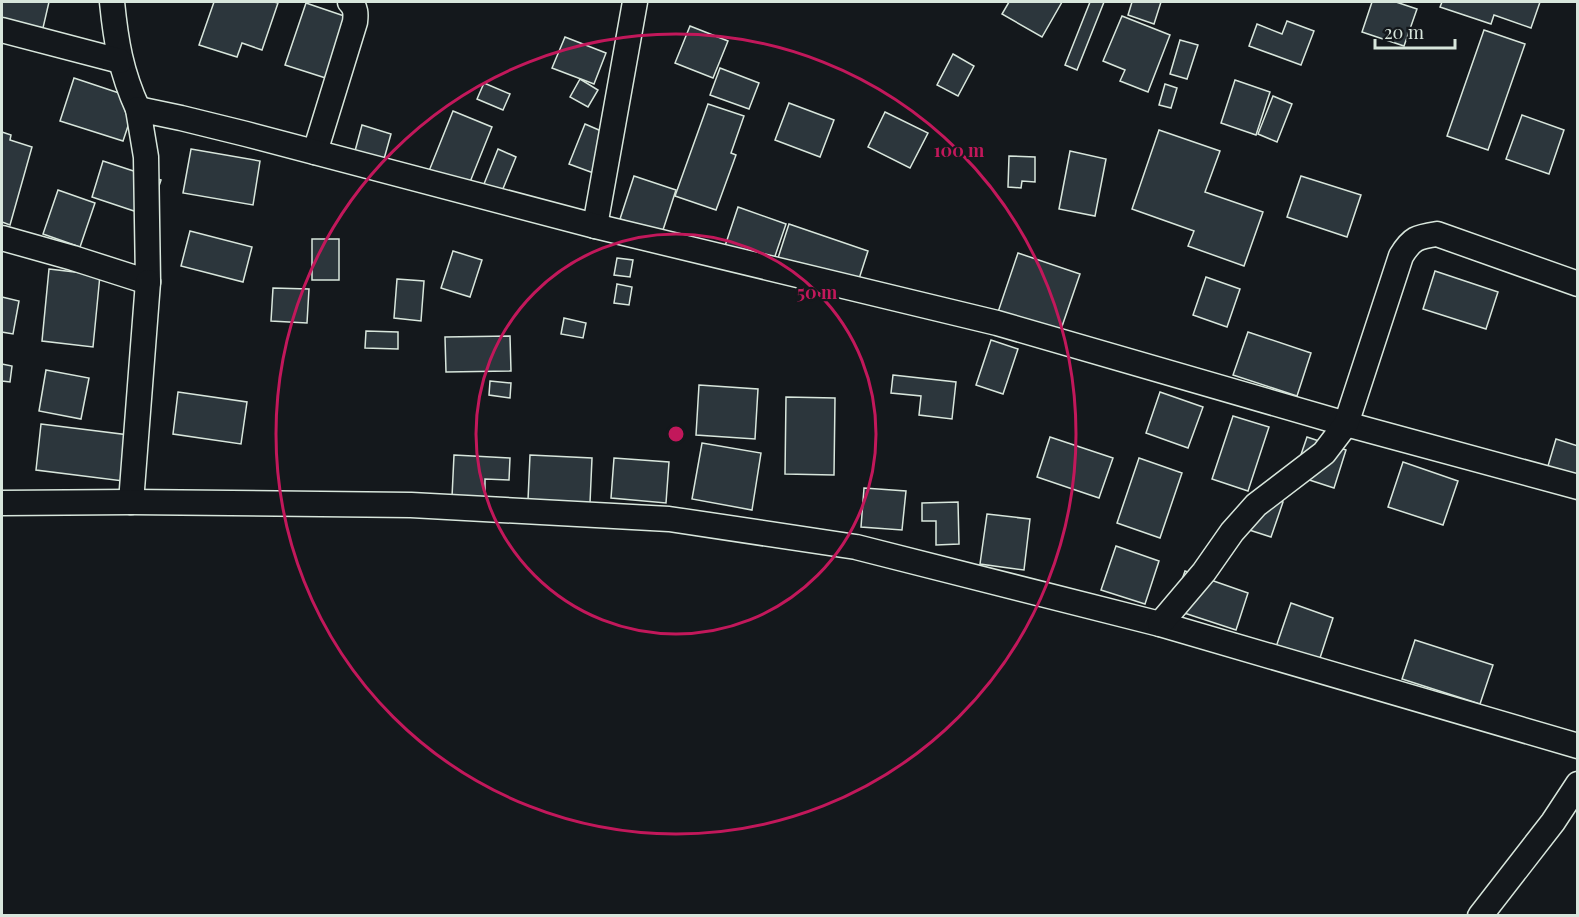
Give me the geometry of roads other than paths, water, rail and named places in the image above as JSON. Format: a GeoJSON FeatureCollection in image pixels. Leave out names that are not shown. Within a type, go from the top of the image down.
{"type":"FeatureCollection","features":[{"type":"Feature","properties":{"kind":"street"},"geometry":{"type":"LineString","coordinates":[[112,2],[120,61],[127,85],[138,109],[146,158],[148,282],[131,501]]}},
{"type":"Feature","properties":{"kind":"street"},"geometry":{"type":"LineString","coordinates":[[315,152],[355,22],[356,12],[350,2]]}},
{"type":"Feature","properties":{"kind":"street"},"geometry":{"type":"LineString","coordinates":[[594,226],[635,2]]}},
{"type":"Feature","properties":{"kind":"street"},"geometry":{"type":"LineString","coordinates":[[2,30],[120,61]]}},
{"type":"Feature","properties":{"kind":"street"},"geometry":{"type":"LineString","coordinates":[[138,109],[315,152],[594,226],[997,323],[1346,424],[1578,487]]}},
{"type":"Feature","properties":{"kind":"street"},"geometry":{"type":"LineString","coordinates":[[1160,624],[1256,505],[1324,453],[1346,424],[1401,256],[1410,243],[1422,236],[1437,234],[1578,284]]}},
{"type":"Feature","properties":{"kind":"street"},"geometry":{"type":"LineString","coordinates":[[2,238],[148,282]]}},
{"type":"Feature","properties":{"kind":"street"},"geometry":{"type":"LineString","coordinates":[[2,503],[131,501],[411,505],[669,519],[856,547],[1160,624],[1578,746]]}},
{"type":"Feature","properties":{"kind":"street"},"geometry":{"type":"LineString","coordinates":[[1480,915],[1553,822],[1578,784]]}}]}
